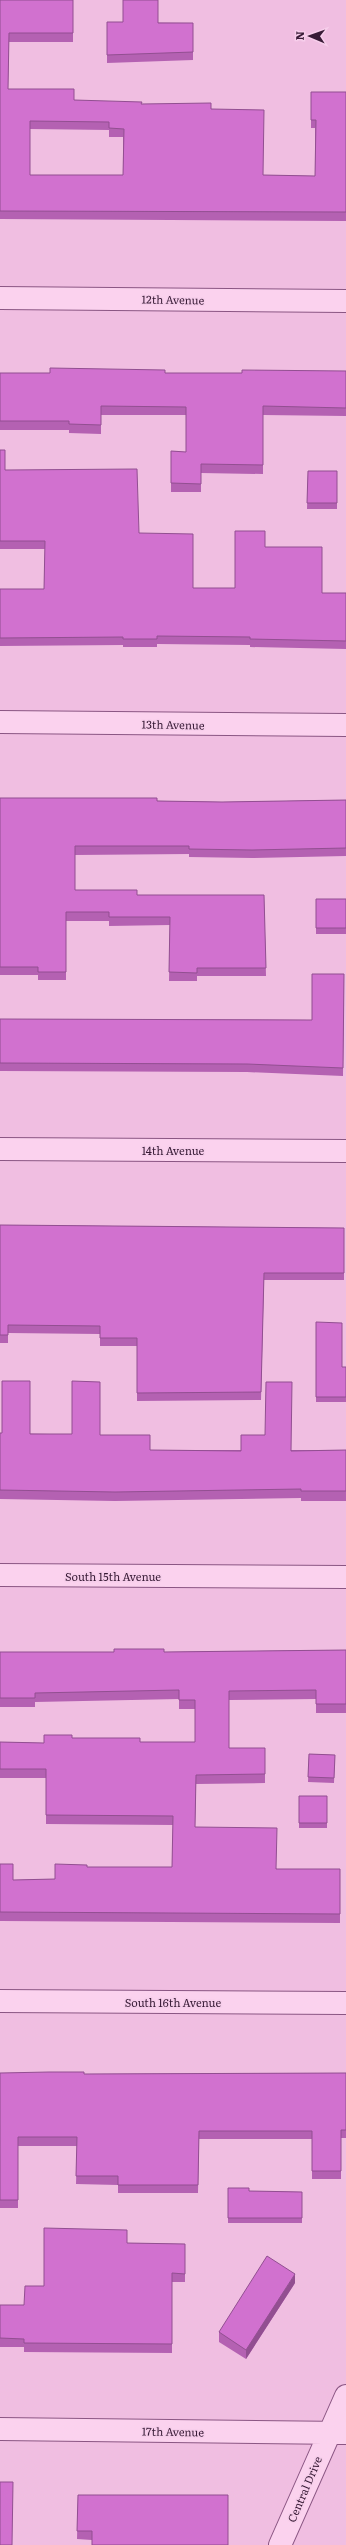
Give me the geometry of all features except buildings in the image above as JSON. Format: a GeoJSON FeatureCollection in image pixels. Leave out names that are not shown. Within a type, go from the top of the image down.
{"type":"FeatureCollection","features":[{"type":"Feature","properties":{"kind":"street","name":"12th Avenue"},"geometry":{"type":"LineString","coordinates":[[0,298],[346,301]]}},
{"type":"Feature","properties":{"kind":"street","name":"13th Avenue"},"geometry":{"type":"LineString","coordinates":[[0,722],[346,725]]}},
{"type":"Feature","properties":{"kind":"street","name":"14th Avenue"},"geometry":{"type":"LineString","coordinates":[[0,1149],[346,1151]]}},
{"type":"Feature","properties":{"kind":"street","name":"South 15th Avenue"},"geometry":{"type":"LineString","coordinates":[[0,1575],[346,1577]]}},
{"type":"Feature","properties":{"kind":"street","name":"South 16th Avenue"},"geometry":{"type":"LineString","coordinates":[[0,2001],[346,2003]]}},
{"type":"Feature","properties":{"kind":"street","name":"Central Drive"},"geometry":{"type":"LineString","coordinates":[[280,2545],[337,2432],[346,2396]]}},
{"type":"Feature","properties":{"kind":"street","name":"17th Avenue"},"geometry":{"type":"LineString","coordinates":[[0,2429],[337,2432]]}}]}
